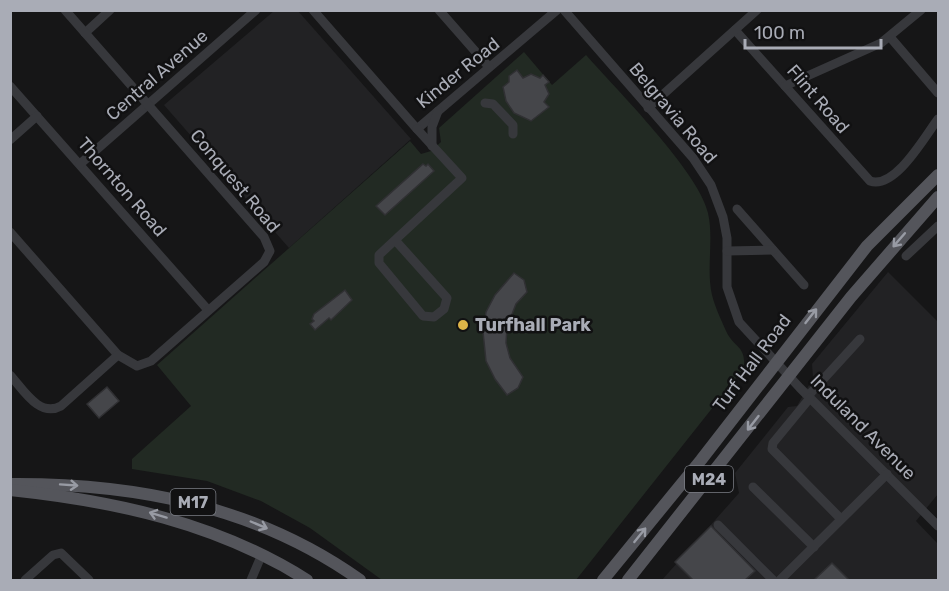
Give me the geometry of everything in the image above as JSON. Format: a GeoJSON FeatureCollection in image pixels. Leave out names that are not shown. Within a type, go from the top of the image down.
{"type":"FeatureCollection","features":[{"type":"Feature","properties":{"kind":"main road","name":"Turf Hall Road"},"geometry":{"type":"LineString","coordinates":[[603,580],[701,460],[867,246],[939,175]]}},
{"type":"Feature","properties":{"kind":"main road","name":"Turf Hall Road"},"geometry":{"type":"LineString","coordinates":[[628,580],[880,262],[939,197]]}},
{"type":"Feature","properties":{"kind":"main road","name":"M17"},"geometry":{"type":"LineString","coordinates":[[10,483],[124,489],[196,503],[282,535],[360,580]]}},
{"type":"Feature","properties":{"kind":"main road","name":"M17"},"geometry":{"type":"LineString","coordinates":[[10,490],[81,499],[145,511],[213,534],[262,554],[307,580]]}},
{"type":"Feature","properties":{"kind":"street","name":"Conquest Road"},"geometry":{"type":"LineString","coordinates":[[65,10],[264,237],[269,246],[269,254],[264,262],[151,360],[134,365],[118,355]]}},
{"type":"Feature","properties":{"kind":"street"},"geometry":{"type":"LineString","coordinates":[[85,33],[110,10]]}},
{"type":"Feature","properties":{"kind":"street","name":"Central Avenue"},"geometry":{"type":"LineString","coordinates":[[80,164],[255,10]]}},
{"type":"Feature","properties":{"kind":"street","name":"Kinder Road"},"geometry":{"type":"LineString","coordinates":[[313,10],[417,129],[557,10]]}},
{"type":"Feature","properties":{"kind":"street"},"geometry":{"type":"LineString","coordinates":[[439,10],[489,67]]}},
{"type":"Feature","properties":{"kind":"street","name":"Belgravia Road"},"geometry":{"type":"LineString","coordinates":[[564,10],[693,158],[711,185],[723,217],[727,251],[727,287],[734,312],[747,332],[775,362]]}},
{"type":"Feature","properties":{"kind":"street"},"geometry":{"type":"LineString","coordinates":[[648,108],[758,10]]}},
{"type":"Feature","properties":{"kind":"street"},"geometry":{"type":"LineString","coordinates":[[784,86],[890,38],[921,10]]}},
{"type":"Feature","properties":{"kind":"street","name":"Flint Road"},"geometry":{"type":"LineString","coordinates":[[735,30],[870,181],[880,183],[896,175],[939,119]]}},
{"type":"Feature","properties":{"kind":"street"},"geometry":{"type":"LineString","coordinates":[[890,38],[939,93]]}},
{"type":"Feature","properties":{"kind":"street","name":"Thornton Road"},"geometry":{"type":"LineString","coordinates":[[10,86],[208,310]]}},
{"type":"Feature","properties":{"kind":"street"},"geometry":{"type":"LineString","coordinates":[[485,103],[493,104],[508,118],[513,125],[513,134]]}},
{"type":"Feature","properties":{"kind":"street"},"geometry":{"type":"LineString","coordinates":[[432,146],[432,127],[439,109]]}},
{"type":"Feature","properties":{"kind":"street"},"geometry":{"type":"LineString","coordinates":[[10,140],[37,116]]}},
{"type":"Feature","properties":{"kind":"street"},"geometry":{"type":"LineString","coordinates":[[395,240],[447,298],[447,304],[439,314],[431,317],[423,316],[379,263],[379,255],[395,240],[462,178],[417,129]]}},
{"type":"Feature","properties":{"kind":"street"},"geometry":{"type":"LineString","coordinates":[[737,209],[804,285]]}},
{"type":"Feature","properties":{"kind":"street"},"geometry":{"type":"LineString","coordinates":[[906,256],[939,226]]}},
{"type":"Feature","properties":{"kind":"street"},"geometry":{"type":"LineString","coordinates":[[10,232],[118,355],[53,410],[47,410],[36,404],[10,375]]}},
{"type":"Feature","properties":{"kind":"street"},"geometry":{"type":"LineString","coordinates":[[727,251],[773,250]]}},
{"type":"Feature","properties":{"kind":"street"},"geometry":{"type":"LineString","coordinates":[[841,519],[772,449],[773,443],[809,397],[860,339]]}},
{"type":"Feature","properties":{"kind":"street","name":"Induland Avenue"},"geometry":{"type":"LineString","coordinates":[[775,362],[939,526]]}},
{"type":"Feature","properties":{"kind":"street"},"geometry":{"type":"LineString","coordinates":[[780,580],[887,474]]}},
{"type":"Feature","properties":{"kind":"street"},"geometry":{"type":"LineString","coordinates":[[753,487],[814,547]]}},
{"type":"Feature","properties":{"kind":"street"},"geometry":{"type":"LineString","coordinates":[[718,525],[773,580]]}},
{"type":"Feature","properties":{"kind":"street"},"geometry":{"type":"LineString","coordinates":[[25,580],[53,555],[61,553],[89,580]]}},
{"type":"Feature","properties":{"kind":"street"},"geometry":{"type":"LineString","coordinates":[[251,580],[262,554]]}},
{"type":"Feature","properties":{"kind":"shaded area"},"geometry":{"type":"Polygon","coordinates":[[[274,11],[298,11],[411,139],[289,248],[164,105],[274,11]]]}},
{"type":"Feature","properties":{"kind":"shaded area","name":"Turfhall Park"},"geometry":{"type":"Polygon","coordinates":[[[524,52],[552,85],[586,55],[655,131],[689,176],[701,196],[710,223],[710,285],[713,300],[727,333],[742,351],[744,361],[744,368],[576,580],[382,580],[310,528],[261,501],[207,481],[132,469],[132,459],[191,406],[157,365],[410,141],[421,154],[431,151],[441,142],[439,128],[524,52]]]}},
{"type":"Feature","properties":{"kind":"shaded area"},"geometry":{"type":"Polygon","coordinates":[[[888,272],[938,322],[938,494],[916,521],[938,544],[938,580],[662,580],[739,493],[735,473],[788,407],[797,406],[813,378],[812,364],[888,272]]]}},
{"type":"Feature","properties":{"kind":"building"},"geometry":{"type":"Polygon","coordinates":[[[517,70],[523,78],[531,74],[540,78],[543,75],[549,82],[545,85],[549,94],[544,102],[549,107],[531,121],[514,113],[506,101],[503,87],[509,82],[509,76],[517,70]]]}},
{"type":"Feature","properties":{"kind":"building"},"geometry":{"type":"Polygon","coordinates":[[[423,164],[426,166],[428,164],[434,171],[385,215],[376,206],[423,164]]]}},
{"type":"Feature","properties":{"kind":"building"},"geometry":{"type":"Polygon","coordinates":[[[514,273],[524,280],[527,292],[516,304],[507,327],[506,343],[510,358],[523,377],[518,388],[507,395],[495,379],[486,361],[483,332],[486,312],[495,295],[514,273]]]}},
{"type":"Feature","properties":{"kind":"building"},"geometry":{"type":"Polygon","coordinates":[[[345,290],[352,300],[331,320],[329,318],[315,330],[310,324],[314,321],[312,319],[314,314],[345,290]]]}},
{"type":"Feature","properties":{"kind":"building"},"geometry":{"type":"Polygon","coordinates":[[[107,387],[119,401],[99,418],[87,404],[107,387]]]}},
{"type":"Feature","properties":{"kind":"building"},"geometry":{"type":"Polygon","coordinates":[[[711,526],[755,571],[745,580],[693,580],[675,562],[711,526]]]}},
{"type":"Feature","properties":{"kind":"building"},"geometry":{"type":"Polygon","coordinates":[[[832,563],[849,580],[814,580],[832,563]]]}},
{"type":"Feature","properties":{"kind":"place","name":"Turfhall Park"},"geometry":{"type":"Point","coordinates":[463,325]}}]}
